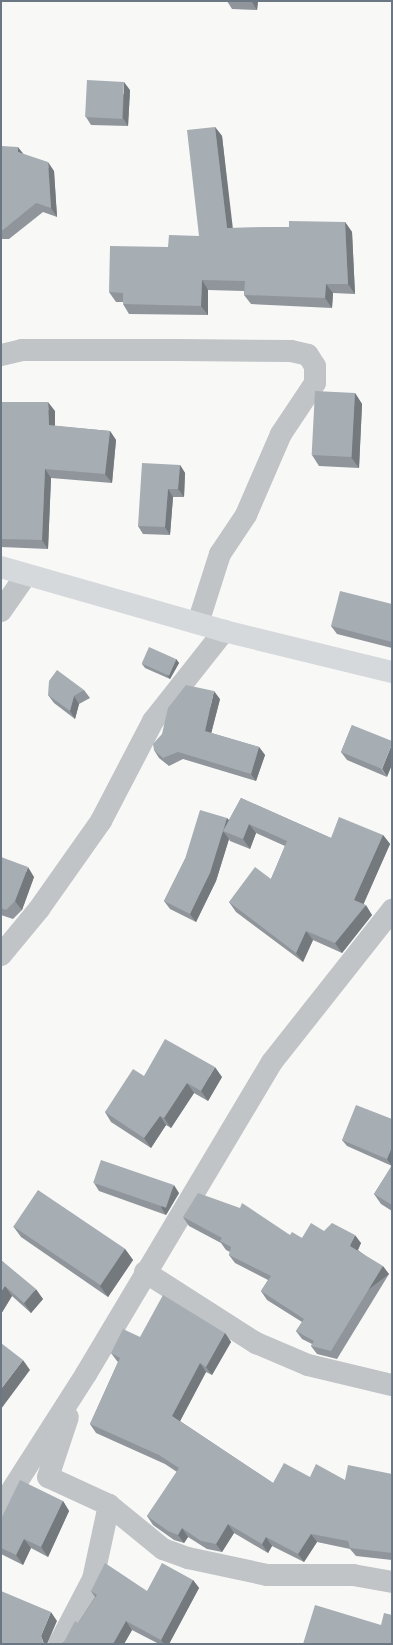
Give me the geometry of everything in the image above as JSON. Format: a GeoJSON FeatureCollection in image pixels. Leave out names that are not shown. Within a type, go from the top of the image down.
{"type":"FeatureCollection","features":[{"type":"Feature","properties":{"kind":"street"},"geometry":{"type":"LineString","coordinates":[[1,355],[22,350],[291,351],[308,355],[315,366],[315,383],[281,434],[246,515],[220,554],[198,623]]}},
{"type":"Feature","properties":{"kind":"street"},"geometry":{"type":"LineString","coordinates":[[1,567],[224,631],[392,672]]}},
{"type":"Feature","properties":{"kind":"street"},"geometry":{"type":"LineString","coordinates":[[1,611],[26,575]]}},
{"type":"Feature","properties":{"kind":"street"},"geometry":{"type":"LineString","coordinates":[[1,955],[39,910],[101,821],[153,721],[224,631]]}},
{"type":"Feature","properties":{"kind":"street"},"geometry":{"type":"LineString","coordinates":[[1,1507],[86,1374],[145,1272],[272,1062],[392,910]]}},
{"type":"Feature","properties":{"kind":"street"},"geometry":{"type":"LineString","coordinates":[[145,1272],[256,1343],[308,1365],[392,1385]]}},
{"type":"Feature","properties":{"kind":"street"},"geometry":{"type":"LineString","coordinates":[[86,1374],[48,1477],[109,1505],[163,1549],[188,1558],[267,1575],[353,1575],[392,1582]]}},
{"type":"Feature","properties":{"kind":"street"},"geometry":{"type":"LineString","coordinates":[[59,1644],[93,1579],[109,1505]]}},
{"type":"Feature","properties":{"kind":"building"},"geometry":{"type":"Polygon","coordinates":[[[87,80],[124,82],[122,119],[85,117],[87,80]]]}},
{"type":"Feature","properties":{"kind":"building"},"geometry":{"type":"Polygon","coordinates":[[[215,127],[227,228],[289,227],[289,221],[345,222],[348,284],[326,284],[325,298],[244,295],[245,281],[202,280],[201,306],[123,304],[123,293],[109,292],[110,246],[168,247],[169,235],[199,236],[187,130],[215,127]]]}},
{"type":"Feature","properties":{"kind":"building"},"geometry":{"type":"Polygon","coordinates":[[[1,146],[18,147],[18,152],[48,162],[51,208],[36,203],[3,230],[1,230],[1,146]]]}},
{"type":"Feature","properties":{"kind":"building"},"geometry":{"type":"Polygon","coordinates":[[[315,391],[355,393],[352,457],[312,455],[315,391]]]}},
{"type":"Feature","properties":{"kind":"building"},"geometry":{"type":"Polygon","coordinates":[[[1,402],[48,402],[49,425],[110,431],[105,474],[45,469],[42,540],[1,539],[1,402]]]}},
{"type":"Feature","properties":{"kind":"building"},"geometry":{"type":"Polygon","coordinates":[[[142,463],[180,465],[178,489],[168,489],[165,527],[138,526],[142,463]]]}},
{"type":"Feature","properties":{"kind":"building"},"geometry":{"type":"Polygon","coordinates":[[[340,591],[392,604],[392,642],[331,626],[340,591]]]}},
{"type":"Feature","properties":{"kind":"building"},"geometry":{"type":"Polygon","coordinates":[[[149,647],[176,659],[169,676],[142,663],[149,647]]]}},
{"type":"Feature","properties":{"kind":"building"},"geometry":{"type":"Polygon","coordinates":[[[57,670],[84,690],[74,696],[70,711],[48,695],[49,681],[57,670]]]}},
{"type":"Feature","properties":{"kind":"building"},"geometry":{"type":"Polygon","coordinates":[[[186,685],[214,691],[205,731],[259,747],[251,774],[178,752],[163,758],[154,750],[153,744],[162,734],[168,708],[186,685]]]}},
{"type":"Feature","properties":{"kind":"building"},"geometry":{"type":"Polygon","coordinates":[[[352,725],[392,741],[382,769],[341,752],[352,725]]]}},
{"type":"Feature","properties":{"kind":"building"},"geometry":{"type":"Polygon","coordinates":[[[241,798],[331,838],[339,817],[383,835],[354,900],[366,905],[335,943],[306,931],[296,953],[229,902],[255,867],[271,879],[287,841],[249,824],[243,839],[223,831],[241,798]]]}},
{"type":"Feature","properties":{"kind":"building"},"geometry":{"type":"Polygon","coordinates":[[[200,810],[227,818],[210,873],[190,914],[164,901],[185,859],[200,810]]]}},
{"type":"Feature","properties":{"kind":"building"},"geometry":{"type":"Polygon","coordinates":[[[1,857],[28,867],[15,901],[6,910],[1,908],[1,857]]]}},
{"type":"Feature","properties":{"kind":"building"},"geometry":{"type":"Polygon","coordinates":[[[165,1039],[215,1067],[201,1091],[187,1083],[164,1118],[160,1116],[144,1138],[105,1112],[133,1069],[144,1076],[165,1039]]]}},
{"type":"Feature","properties":{"kind":"building"},"geometry":{"type":"Polygon","coordinates":[[[356,1105],[392,1119],[392,1147],[387,1159],[342,1140],[356,1105]]]}},
{"type":"Feature","properties":{"kind":"building"},"geometry":{"type":"Polygon","coordinates":[[[101,1160],[174,1185],[166,1208],[93,1183],[101,1160]]]}},
{"type":"Feature","properties":{"kind":"building"},"geometry":{"type":"Polygon","coordinates":[[[392,1165],[392,1205],[374,1194],[392,1165]]]}},
{"type":"Feature","properties":{"kind":"building"},"geometry":{"type":"Polygon","coordinates":[[[38,1190],[125,1249],[100,1285],[13,1226],[38,1190]]]}},
{"type":"Feature","properties":{"kind":"building"},"geometry":{"type":"Polygon","coordinates":[[[198,1193],[240,1208],[242,1203],[290,1235],[292,1232],[302,1238],[311,1223],[324,1231],[332,1223],[355,1235],[350,1246],[383,1266],[331,1351],[311,1346],[314,1341],[296,1331],[304,1319],[261,1291],[271,1276],[229,1255],[231,1247],[220,1241],[222,1238],[183,1217],[198,1193]]]}},
{"type":"Feature","properties":{"kind":"building"},"geometry":{"type":"Polygon","coordinates":[[[1,1260],[36,1289],[24,1303],[5,1286],[1,1292],[1,1260]]]}},
{"type":"Feature","properties":{"kind":"building"},"geometry":{"type":"Polygon","coordinates":[[[163,1295],[225,1333],[206,1367],[200,1363],[172,1416],[273,1483],[284,1463],[310,1477],[316,1464],[345,1480],[348,1465],[392,1474],[392,1553],[350,1548],[348,1541],[311,1534],[298,1554],[266,1537],[262,1544],[228,1524],[216,1544],[201,1541],[182,1528],[178,1535],[168,1531],[147,1516],[179,1468],[159,1455],[90,1424],[120,1358],[111,1353],[123,1329],[140,1337],[163,1295]]]}},
{"type":"Feature","properties":{"kind":"building"},"geometry":{"type":"Polygon","coordinates":[[[1,1343],[23,1360],[1,1389],[1,1343]]]}},
{"type":"Feature","properties":{"kind":"building"},"geometry":{"type":"Polygon","coordinates":[[[20,1480],[63,1501],[41,1547],[24,1539],[16,1555],[1,1548],[1,1519],[20,1480]]]}},
{"type":"Feature","properties":{"kind":"building"},"geometry":{"type":"Polygon","coordinates":[[[105,1563],[147,1591],[162,1563],[193,1580],[161,1640],[126,1621],[113,1644],[60,1644],[64,1642],[75,1621],[78,1623],[97,1595],[91,1591],[105,1563]]]}},
{"type":"Feature","properties":{"kind":"building"},"geometry":{"type":"Polygon","coordinates":[[[1,1591],[51,1612],[41,1636],[43,1642],[46,1644],[1,1643],[1,1591]]]}},
{"type":"Feature","properties":{"kind":"building"},"geometry":{"type":"Polygon","coordinates":[[[315,1605],[381,1625],[384,1613],[392,1615],[392,1644],[303,1644],[315,1605]]]}}]}
